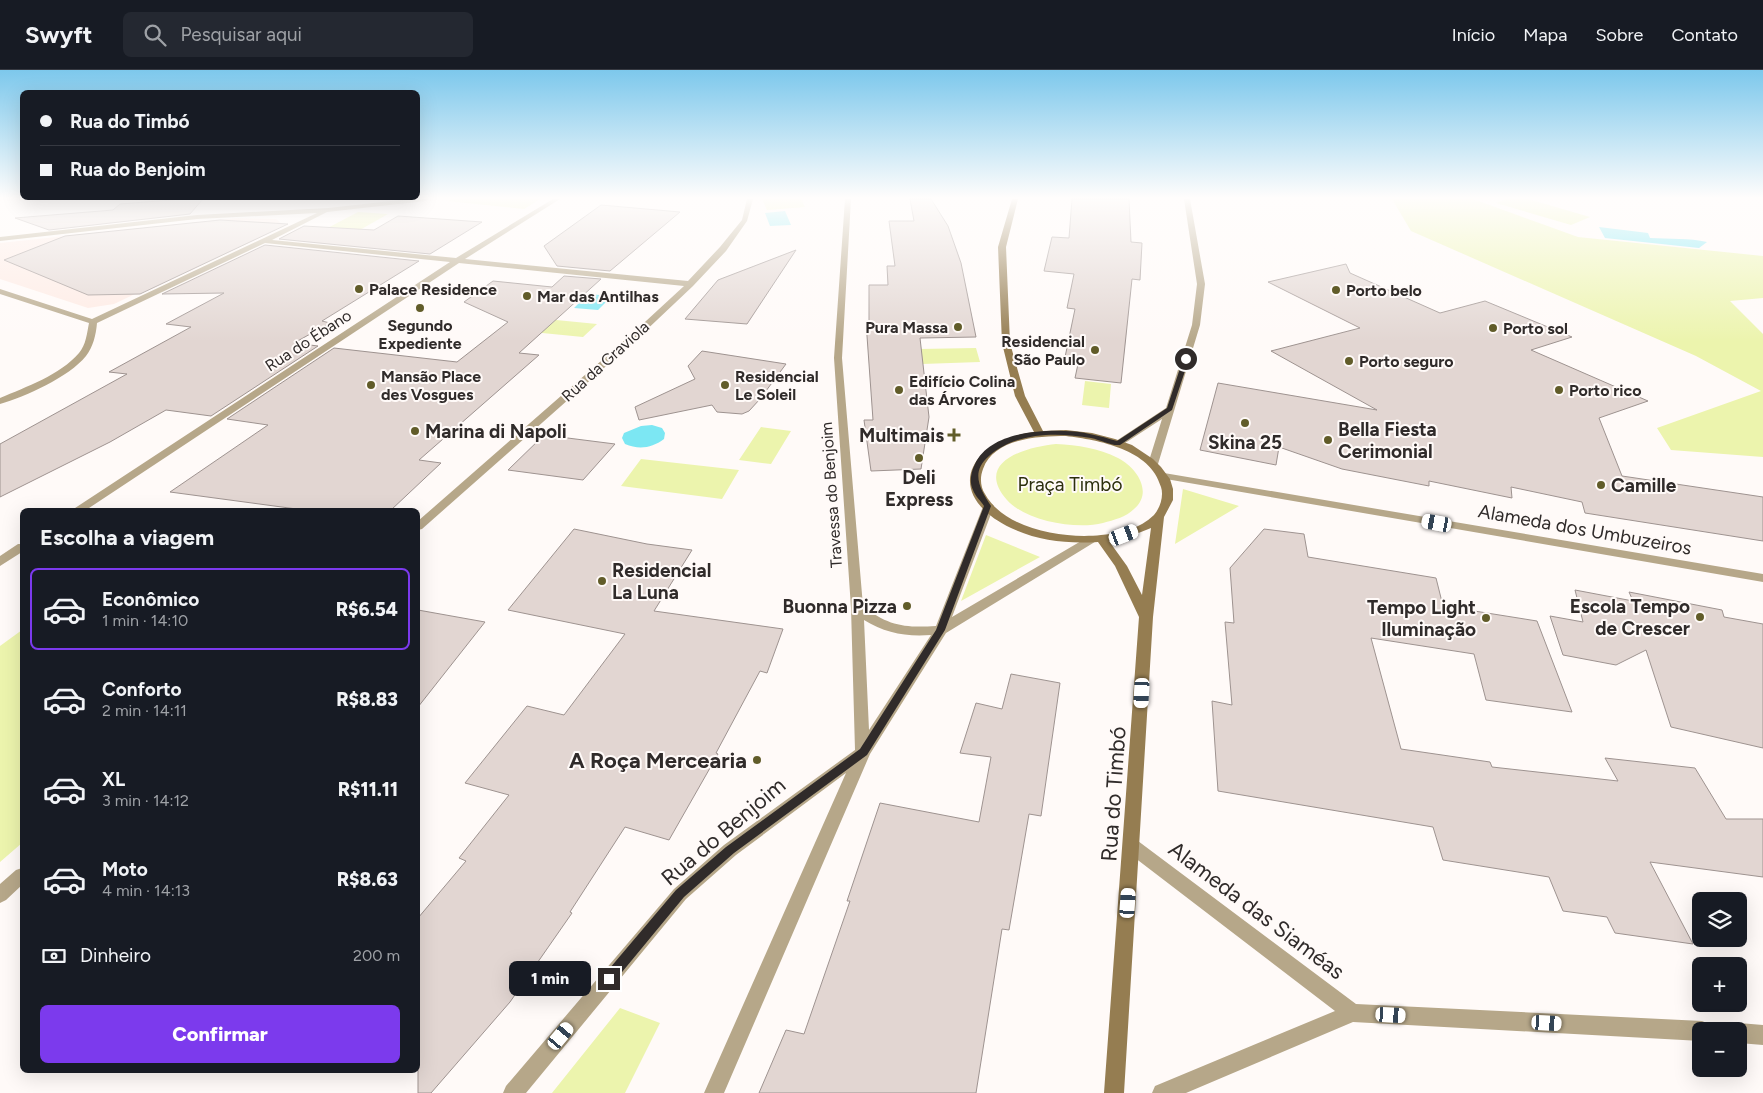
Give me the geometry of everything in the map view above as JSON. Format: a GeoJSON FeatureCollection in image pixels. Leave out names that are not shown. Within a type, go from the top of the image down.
{"type":"FeatureCollection","features":[{"type":"Feature","properties":{"kind":"street"},"geometry":{"type":"LineString","coordinates":[[0,291],[94,322],[253,247]]}},
{"type":"Feature","properties":{"kind":"street"},"geometry":{"type":"LineString","coordinates":[[320,247],[690,284]]}},
{"type":"Feature","properties":{"kind":"street","name":"Rua do Ébano"},"geometry":{"type":"LineString","coordinates":[[81,508],[480,247]]}},
{"type":"Feature","properties":{"kind":"street","name":"Rua da Graviola"},"geometry":{"type":"LineString","coordinates":[[420,525],[629,341],[690,284],[725,247]]}},
{"type":"Feature","properties":{"kind":"street","name":"Travessa do Benjoim"},"geometry":{"type":"LineString","coordinates":[[845,247],[838,358],[857,608],[863,752]]}},
{"type":"Feature","properties":{"kind":"street"},"geometry":{"type":"LineString","coordinates":[[1002,247],[1006,343],[1020,396],[1040,434]]}},
{"type":"Feature","properties":{"kind":"street"},"geometry":{"type":"LineString","coordinates":[[1153,464],[1196,325],[1201,284],[1195,247]]}},
{"type":"Feature","properties":{"kind":"street"},"geometry":{"type":"LineString","coordinates":[[0,401],[59,373],[82,355],[92,336],[94,322]]}},
{"type":"Feature","properties":{"kind":"street"},"geometry":{"type":"LineString","coordinates":[[1118,444],[1170,409]]}},
{"type":"Feature","properties":{"kind":"street"},"geometry":{"type":"LineString","coordinates":[[1066,433],[1093,436],[1118,444],[1137,453],[1153,464],[1164,476],[1168,490],[1167,504],[1158,517],[1144,527],[1124,535],[1097,539],[1062,538],[1032,531],[1006,520],[988,506],[976,490],[974,474],[981,459],[995,447],[1015,438],[1040,434],[1066,433]]}},
{"type":"Feature","properties":{"kind":"street","name":"Alameda dos Umbuzeiros"},"geometry":{"type":"LineString","coordinates":[[1164,476],[1763,578]]}},
{"type":"Feature","properties":{"kind":"street","name":"Rua do Benjoim"},"geometry":{"type":"LineString","coordinates":[[513,1093],[680,894],[730,850],[863,752],[941,630],[988,506]]}},
{"type":"Feature","properties":{"kind":"street","name":"Rua do Timbó"},"geometry":{"type":"LineString","coordinates":[[1114,1093],[1146,617],[1158,517]]}},
{"type":"Feature","properties":{"kind":"street","name":"Rua do Benjoim"},"geometry":{"type":"LineString","coordinates":[[941,630],[1097,539]]}},
{"type":"Feature","properties":{"kind":"street","name":"Rua do Timbó"},"geometry":{"type":"LineString","coordinates":[[1097,539],[1113,552],[1126,573],[1146,617]]}},
{"type":"Feature","properties":{"kind":"street"},"geometry":{"type":"LineString","coordinates":[[0,562],[20,548]]}},
{"type":"Feature","properties":{"kind":"street"},"geometry":{"type":"LineString","coordinates":[[857,608],[872,621],[889,628],[911,632],[941,630]]}},
{"type":"Feature","properties":{"kind":"street"},"geometry":{"type":"LineString","coordinates":[[714,1093],[863,752]]}},
{"type":"Feature","properties":{"kind":"street","name":"Alameda das Siaméas"},"geometry":{"type":"LineString","coordinates":[[1132,846],[1353,1013]]}},
{"type":"Feature","properties":{"kind":"street"},"geometry":{"type":"LineString","coordinates":[[0,895],[20,877]]}},
{"type":"Feature","properties":{"kind":"street"},"geometry":{"type":"LineString","coordinates":[[1162,1093],[1353,1013],[1692,1030]]}},
{"type":"Feature","properties":{"kind":"street"},"geometry":{"type":"LineString","coordinates":[[1747,1033],[1763,1034]]}},
{"type":"Feature","properties":{"kind":"shaded area"},"geometry":{"type":"Polygon","coordinates":[[[0,247],[234,247],[114,304],[88,308],[0,279],[0,247]]]}},
{"type":"Feature","properties":{"kind":"green space"},"geometry":{"type":"Polygon","coordinates":[[[1447,247],[1673,247],[1763,256],[1763,298],[1730,301],[1763,334],[1763,457],[1671,450],[1657,428],[1761,391],[1696,356],[1447,247]]]}},
{"type":"Feature","properties":{"kind":"green space"},"geometry":{"type":"Polygon","coordinates":[[[546,319],[597,324],[583,337],[532,332],[546,319]]]}},
{"type":"Feature","properties":{"kind":"green space"},"geometry":{"type":"Polygon","coordinates":[[[976,348],[980,362],[922,364],[919,349],[976,348]]]}},
{"type":"Feature","properties":{"kind":"green space"},"geometry":{"type":"Polygon","coordinates":[[[1085,381],[1111,384],[1109,408],[1082,405],[1085,381]]]}},
{"type":"Feature","properties":{"kind":"green space"},"geometry":{"type":"Polygon","coordinates":[[[761,427],[791,431],[771,464],[739,460],[761,427]]]}},
{"type":"Feature","properties":{"kind":"green space","name":"Praça Timbó"},"geometry":{"type":"Polygon","coordinates":[[[1056,444],[1095,449],[1125,462],[1140,480],[1142,495],[1140,502],[1131,512],[1124,516],[1092,525],[1052,522],[1015,507],[1007,500],[998,487],[996,475],[1000,466],[1008,458],[1019,453],[1056,444]]]}},
{"type":"Feature","properties":{"kind":"green space"},"geometry":{"type":"Polygon","coordinates":[[[641,459],[739,470],[722,499],[621,486],[641,459]]]}},
{"type":"Feature","properties":{"kind":"green space"},"geometry":{"type":"Polygon","coordinates":[[[1183,489],[1239,506],[1175,544],[1183,489]]]}},
{"type":"Feature","properties":{"kind":"green space"},"geometry":{"type":"Polygon","coordinates":[[[986,535],[1040,557],[961,601],[986,535]]]}},
{"type":"Feature","properties":{"kind":"green space"},"geometry":{"type":"Polygon","coordinates":[[[20,631],[20,845],[0,862],[0,646],[20,631]]]}},
{"type":"Feature","properties":{"kind":"green space"},"geometry":{"type":"Polygon","coordinates":[[[620,1008],[660,1023],[625,1093],[552,1093],[620,1008]]]}},
{"type":"Feature","properties":{"kind":"water"},"geometry":{"type":"Polygon","coordinates":[[[588,294],[612,296],[598,310],[574,308],[588,294]]]}},
{"type":"Feature","properties":{"kind":"water"},"geometry":{"type":"Polygon","coordinates":[[[652,425],[662,428],[665,433],[664,439],[645,447],[625,444],[622,438],[624,433],[641,426],[652,425]]]}},
{"type":"Feature","properties":{"kind":"building"},"geometry":{"type":"Polygon","coordinates":[[[38,247],[240,247],[140,294],[88,295],[4,260],[38,247]]]}},
{"type":"Feature","properties":{"kind":"building"},"geometry":{"type":"Polygon","coordinates":[[[261,247],[282,247],[419,261],[322,321],[330,323],[294,343],[318,346],[211,416],[166,410],[110,442],[0,497],[0,444],[127,374],[109,372],[191,327],[166,324],[224,293],[162,294],[261,247]]]}},
{"type":"Feature","properties":{"kind":"building"},"geometry":{"type":"Polygon","coordinates":[[[357,247],[442,247],[430,254],[357,247]]]}},
{"type":"Feature","properties":{"kind":"building"},"geometry":{"type":"Polygon","coordinates":[[[544,247],[639,247],[610,271],[557,266],[544,247]]]}},
{"type":"Feature","properties":{"kind":"building"},"geometry":{"type":"Polygon","coordinates":[[[892,247],[955,247],[961,263],[976,337],[920,338],[929,417],[921,469],[871,471],[864,420],[873,420],[866,322],[869,322],[869,285],[888,285],[887,266],[895,266],[892,247]]]}},
{"type":"Feature","properties":{"kind":"building"},"geometry":{"type":"Polygon","coordinates":[[[1050,247],[1142,247],[1140,280],[1132,279],[1121,383],[1075,378],[1078,364],[1064,362],[1075,309],[1067,308],[1074,274],[1044,271],[1050,247]]]}},
{"type":"Feature","properties":{"kind":"building"},"geometry":{"type":"Polygon","coordinates":[[[796,250],[747,324],[685,319],[718,280],[796,250]]]}},
{"type":"Feature","properties":{"kind":"building"},"geometry":{"type":"Polygon","coordinates":[[[1346,264],[1350,273],[1440,313],[1485,301],[1572,337],[1531,350],[1648,401],[1599,418],[1622,476],[1763,497],[1763,541],[1585,513],[1582,502],[1511,487],[1512,498],[1429,481],[1429,486],[1342,469],[1279,447],[1276,465],[1200,450],[1218,383],[1377,410],[1271,351],[1360,328],[1268,282],[1346,264]]]}},
{"type":"Feature","properties":{"kind":"building"},"geometry":{"type":"Polygon","coordinates":[[[564,276],[601,279],[519,353],[539,355],[419,460],[441,463],[393,508],[289,508],[170,492],[268,425],[227,419],[334,348],[457,362],[508,322],[464,302],[493,281],[552,287],[564,276]]]}},
{"type":"Feature","properties":{"kind":"building","name":"Residencial Le Soleil"},"geometry":{"type":"Polygon","coordinates":[[[702,351],[786,364],[760,399],[749,411],[742,414],[717,412],[712,405],[639,420],[635,407],[695,379],[688,366],[702,351]]]}},
{"type":"Feature","properties":{"kind":"building"},"geometry":{"type":"Polygon","coordinates":[[[544,435],[615,444],[583,480],[508,470],[544,435]]]}},
{"type":"Feature","properties":{"kind":"building"},"geometry":{"type":"Polygon","coordinates":[[[574,529],[647,544],[692,550],[654,611],[783,629],[767,673],[760,671],[716,753],[718,754],[669,840],[625,827],[570,912],[572,913],[510,1002],[431,1093],[418,1093],[418,1073],[420,1073],[420,916],[466,861],[459,858],[509,795],[465,783],[527,706],[564,715],[625,634],[508,610],[574,529]]]}},
{"type":"Feature","properties":{"kind":"building"},"geometry":{"type":"Polygon","coordinates":[[[1264,529],[1304,534],[1308,557],[1436,578],[1443,606],[1537,621],[1572,712],[1486,700],[1474,654],[1371,638],[1401,749],[1490,762],[1492,767],[1618,781],[1605,758],[1695,768],[1726,819],[1763,819],[1763,877],[1650,862],[1692,944],[1615,933],[1607,917],[1563,911],[1549,877],[1443,860],[1433,827],[1218,791],[1212,701],[1232,705],[1225,622],[1234,623],[1230,568],[1264,529]]]}},
{"type":"Feature","properties":{"kind":"building"},"geometry":{"type":"Polygon","coordinates":[[[1575,590],[1633,601],[1629,592],[1722,610],[1724,617],[1763,624],[1763,748],[1671,727],[1646,650],[1616,665],[1563,655],[1550,616],[1583,622],[1575,590]]]}},
{"type":"Feature","properties":{"kind":"building"},"geometry":{"type":"Polygon","coordinates":[[[420,610],[485,622],[420,704],[420,610]]]}},
{"type":"Feature","properties":{"kind":"building"},"geometry":{"type":"Polygon","coordinates":[[[1011,674],[1060,683],[1041,816],[1029,814],[1009,930],[1002,929],[976,1093],[759,1093],[786,1030],[804,1034],[850,901],[847,901],[880,803],[979,822],[991,757],[960,753],[976,703],[1002,709],[1011,674]]]}},
{"type":"Feature","properties":{"kind":"place","name":"Palace Residence"},"geometry":{"type":"Point","coordinates":[359,289]}},
{"type":"Feature","properties":{"kind":"place","name":"Porto belo"},"geometry":{"type":"Point","coordinates":[1336,290]}},
{"type":"Feature","properties":{"kind":"place","name":"Mar das Antilhas"},"geometry":{"type":"Point","coordinates":[527,296]}},
{"type":"Feature","properties":{"kind":"place","name":"Segundo Expediente"},"geometry":{"type":"Point","coordinates":[420,308]}},
{"type":"Feature","properties":{"kind":"place","name":"Pura Massa"},"geometry":{"type":"Point","coordinates":[958,327]}},
{"type":"Feature","properties":{"kind":"place","name":"Porto sol"},"geometry":{"type":"Point","coordinates":[1493,328]}},
{"type":"Feature","properties":{"kind":"place","name":"Residencial São Paulo"},"geometry":{"type":"Point","coordinates":[1095,350]}},
{"type":"Feature","properties":{"kind":"place","name":"Porto seguro"},"geometry":{"type":"Point","coordinates":[1349,361]}},
{"type":"Feature","properties":{"kind":"place","name":"Mansão Place des Vosgues"},"geometry":{"type":"Point","coordinates":[371,385]}},
{"type":"Feature","properties":{"kind":"place","name":"Residencial Le Soleil"},"geometry":{"type":"Point","coordinates":[725,385]}},
{"type":"Feature","properties":{"kind":"place","name":"Edifício Colina das Árvores"},"geometry":{"type":"Point","coordinates":[899,390]}},
{"type":"Feature","properties":{"kind":"place","name":"Porto rico"},"geometry":{"type":"Point","coordinates":[1559,390]}},
{"type":"Feature","properties":{"kind":"place","name":"Skina 25"},"geometry":{"type":"Point","coordinates":[1245,423]}},
{"type":"Feature","properties":{"kind":"place","name":"Marina di Napoli"},"geometry":{"type":"Point","coordinates":[415,431]}},
{"type":"Feature","properties":{"kind":"place","name":"Multimais"},"geometry":{"type":"Point","coordinates":[954,435]}},
{"type":"Feature","properties":{"kind":"place","name":"Bella Fiesta Cerimonial"},"geometry":{"type":"Point","coordinates":[1328,440]}},
{"type":"Feature","properties":{"kind":"place","name":"Deli Express"},"geometry":{"type":"Point","coordinates":[919,458]}},
{"type":"Feature","properties":{"kind":"place","name":"Camille"},"geometry":{"type":"Point","coordinates":[1601,485]}},
{"type":"Feature","properties":{"kind":"place","name":"Residencial La Luna"},"geometry":{"type":"Point","coordinates":[602,581]}},
{"type":"Feature","properties":{"kind":"place","name":"Buonna Pizza"},"geometry":{"type":"Point","coordinates":[907,606]}},
{"type":"Feature","properties":{"kind":"place","name":"Escola Tempo de Crescer"},"geometry":{"type":"Point","coordinates":[1700,617]}},
{"type":"Feature","properties":{"kind":"place","name":"Tempo Light Iluminação"},"geometry":{"type":"Point","coordinates":[1486,618]}},
{"type":"Feature","properties":{"kind":"place","name":"A Roça Mercearia"},"geometry":{"type":"Point","coordinates":[757,760]}},
{"type":"Feature","properties":{"kind":"route"},"geometry":{"type":"LineString","coordinates":[[609,979],[680,894],[730,850],[863,752],[941,630],[988,506],[976,490],[974,474],[981,459],[995,447],[1015,438],[1040,434],[1066,433],[1093,436],[1118,444],[1170,409],[1186,359]]}}]}
